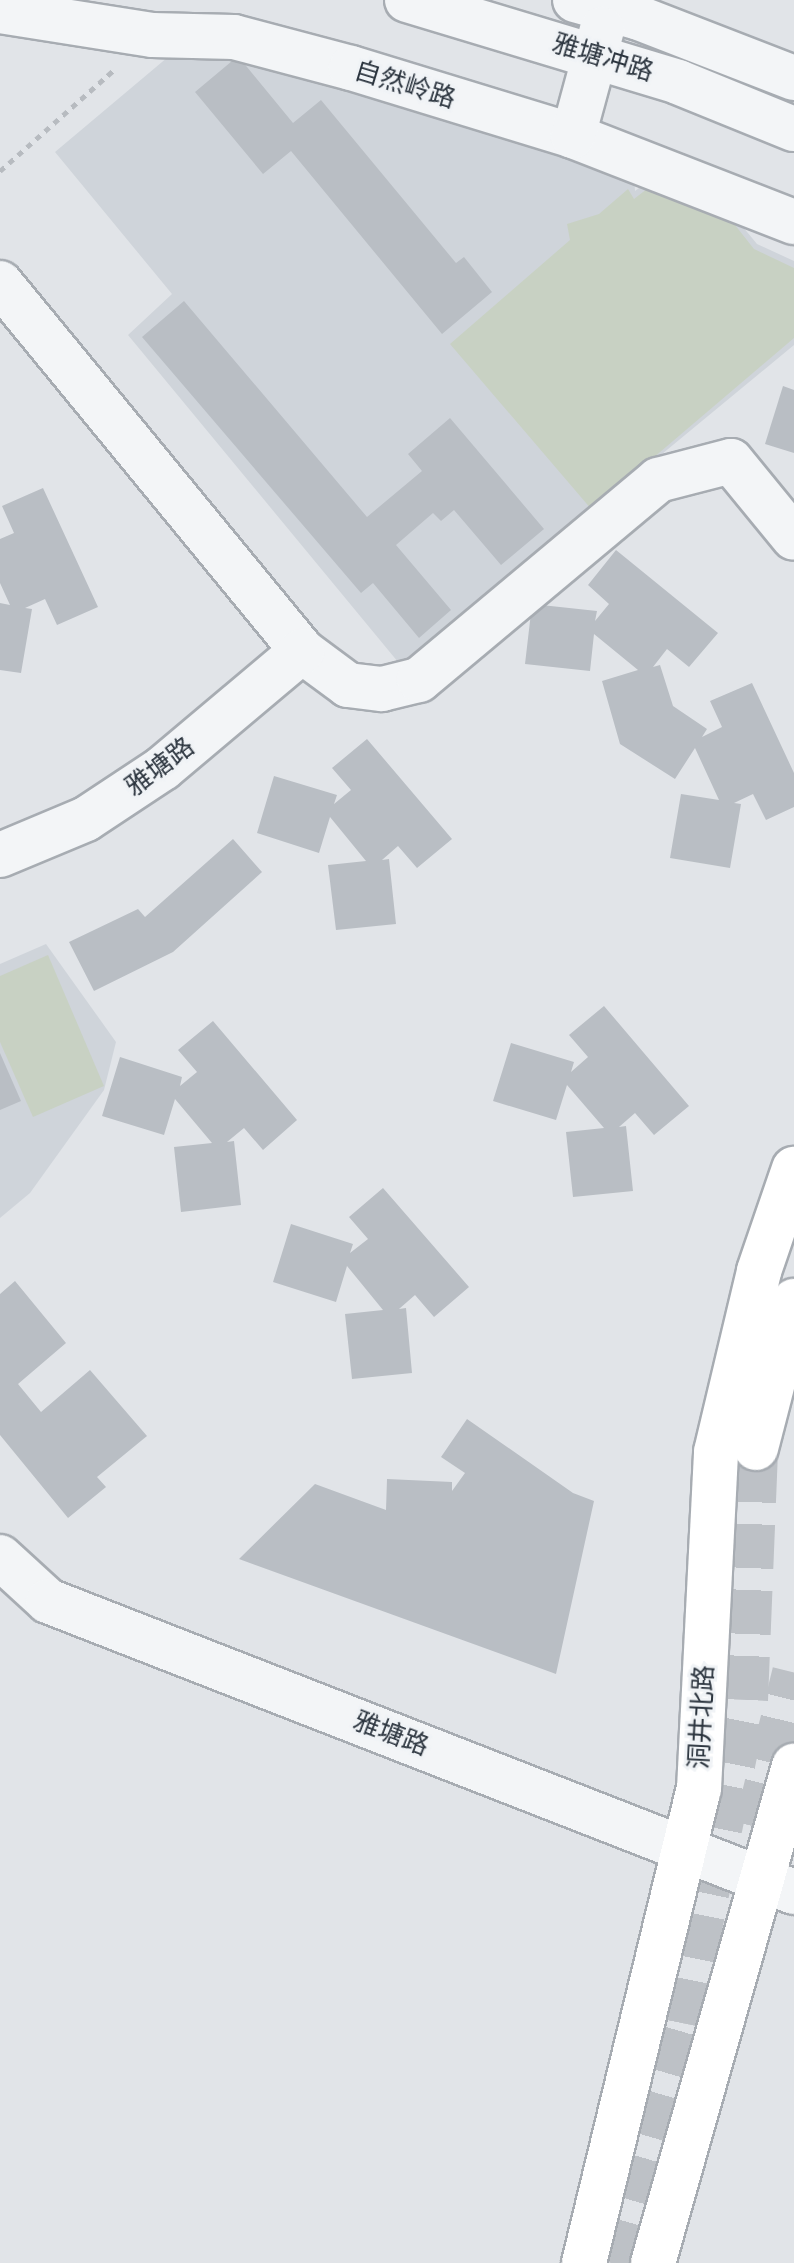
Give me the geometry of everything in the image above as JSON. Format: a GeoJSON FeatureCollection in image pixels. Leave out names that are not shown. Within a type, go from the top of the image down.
{"type":"FeatureCollection","features":[{"type":"Feature","properties":{"kind":"main road","name":"洞井北路"},"geometry":{"type":"LineString","coordinates":[[584,2263],[607,2180],[699,1789],[716,1452],[759,1271],[794,1169]]}},
{"type":"Feature","properties":{"kind":"main road"},"geometry":{"type":"LineString","coordinates":[[756,1448],[794,1301]]}},
{"type":"Feature","properties":{"kind":"main road"},"geometry":{"type":"LineString","coordinates":[[653,2263],[777,1884],[794,1766]]}},
{"type":"Feature","properties":{"kind":"street","name":"雅塘冲路"},"geometry":{"type":"LineString","coordinates":[[407,0],[678,82],[794,129]]}},
{"type":"Feature","properties":{"kind":"street","name":"雅塘冲路"},"geometry":{"type":"LineString","coordinates":[[597,3],[794,78]]}},
{"type":"Feature","properties":{"kind":"street"},"geometry":{"type":"LineString","coordinates":[[573,136],[595,56],[597,3]]}},
{"type":"Feature","properties":{"kind":"street","name":"自然岭路"},"geometry":{"type":"LineString","coordinates":[[0,11],[152,35],[234,37],[573,136],[794,222]]}},
{"type":"Feature","properties":{"kind":"street"},"geometry":{"type":"LineString","coordinates":[[0,283],[302,651],[348,685],[382,689],[419,680],[658,480],[731,461],[794,538]]}},
{"type":"Feature","properties":{"kind":"street","name":"雅塘路"},"geometry":{"type":"LineString","coordinates":[[0,855],[86,819],[163,768],[302,651]]}},
{"type":"Feature","properties":{"kind":"street","name":"雅塘路"},"geometry":{"type":"LineString","coordinates":[[0,1557],[48,1601],[777,1884]]}},
{"type":"Feature","properties":{"kind":"path"},"geometry":{"type":"LineString","coordinates":[[0,171],[152,35]]}},
{"type":"Feature","properties":{"kind":"shaded area"},"geometry":{"type":"Polygon","coordinates":[[[187,41],[634,176],[635,191],[651,179],[738,221],[757,244],[794,261],[794,345],[403,668],[128,335],[172,294],[55,152],[187,41]]]}},
{"type":"Feature","properties":{"kind":"shaded area"},"geometry":{"type":"Polygon","coordinates":[[[46,944],[116,1042],[104,1090],[30,1193],[0,1218],[0,964],[46,944]]]}},
{"type":"Feature","properties":{"kind":"green space"},"geometry":{"type":"Polygon","coordinates":[[[652,185],[735,225],[754,249],[794,268],[794,338],[592,510],[450,344],[570,240],[567,224],[599,214],[628,189],[634,199],[652,185]]]}},
{"type":"Feature","properties":{"kind":"green space"},"geometry":{"type":"Polygon","coordinates":[[[48,955],[104,1086],[33,1117],[0,1042],[0,976],[48,955]]]}},
{"type":"Feature","properties":{"kind":"building"},"geometry":{"type":"Polygon","coordinates":[[[238,56],[293,123],[321,100],[456,263],[464,257],[492,292],[442,334],[291,151],[263,174],[195,92],[238,56]]]}},
{"type":"Feature","properties":{"kind":"building"},"geometry":{"type":"Polygon","coordinates":[[[184,301],[367,517],[422,471],[408,454],[450,418],[544,529],[501,565],[454,510],[441,521],[433,513],[396,545],[451,610],[419,638],[373,583],[361,593],[142,337],[184,301]]]}},
{"type":"Feature","properties":{"kind":"building"},"geometry":{"type":"Polygon","coordinates":[[[783,386],[794,390],[794,453],[765,444],[783,386]]]}},
{"type":"Feature","properties":{"kind":"building"},"geometry":{"type":"Polygon","coordinates":[[[43,488],[98,607],[57,625],[45,599],[25,608],[32,609],[21,673],[0,670],[0,603],[10,605],[0,583],[0,539],[14,533],[2,506],[43,488]]]}},
{"type":"Feature","properties":{"kind":"building"},"geometry":{"type":"Polygon","coordinates":[[[616,550],[718,633],[689,667],[667,649],[653,667],[660,665],[673,706],[707,729],[702,737],[722,727],[710,701],[752,683],[794,773],[794,807],[766,820],[753,794],[734,803],[741,804],[730,868],[670,858],[681,794],[719,800],[695,748],[675,779],[620,744],[602,681],[638,670],[594,634],[590,671],[525,664],[532,604],[597,611],[595,621],[609,604],[588,585],[616,550]]]}},
{"type":"Feature","properties":{"kind":"building"},"geometry":{"type":"Polygon","coordinates":[[[367,739],[452,839],[417,868],[398,846],[382,860],[389,859],[396,924],[336,930],[328,865],[366,861],[330,817],[319,853],[257,833],[274,776],[337,795],[334,804],[351,790],[332,768],[367,739]]]}},
{"type":"Feature","properties":{"kind":"building"},"geometry":{"type":"Polygon","coordinates":[[[233,839],[262,872],[173,952],[94,991],[69,942],[138,909],[145,917],[233,839]]]}},
{"type":"Feature","properties":{"kind":"building"},"geometry":{"type":"Polygon","coordinates":[[[604,1006],[689,1106],[654,1135],[635,1113],[619,1127],[626,1126],[633,1191],[573,1197],[566,1132],[604,1128],[567,1085],[556,1120],[493,1101],[511,1043],[574,1062],[571,1072],[588,1057],[569,1035],[604,1006]]]}},
{"type":"Feature","properties":{"kind":"building"},"geometry":{"type":"Polygon","coordinates":[[[213,1021],[297,1120],[263,1150],[244,1128],[227,1142],[234,1141],[241,1205],[181,1212],[174,1147],[212,1143],[175,1099],[164,1135],[102,1116],[120,1057],[182,1077],[180,1086],[197,1072],[178,1050],[213,1021]]]}},
{"type":"Feature","properties":{"kind":"building"},"geometry":{"type":"Polygon","coordinates":[[[0,1053],[21,1101],[0,1110],[0,1053]]]}},
{"type":"Feature","properties":{"kind":"building"},"geometry":{"type":"Polygon","coordinates":[[[383,1188],[469,1287],[434,1317],[415,1295],[399,1309],[406,1308],[412,1373],[352,1379],[345,1314],[383,1310],[347,1266],[336,1302],[273,1282],[291,1224],[353,1244],[350,1253],[368,1239],[349,1217],[383,1188]]]}},
{"type":"Feature","properties":{"kind":"building"},"geometry":{"type":"Polygon","coordinates":[[[15,1281],[66,1343],[18,1384],[41,1412],[90,1370],[147,1436],[97,1477],[106,1487],[68,1518],[0,1435],[0,1294],[15,1281]]]}},
{"type":"Feature","properties":{"kind":"building"},"geometry":{"type":"Polygon","coordinates":[[[467,1419],[573,1493],[594,1501],[556,1674],[239,1559],[315,1484],[386,1510],[387,1479],[452,1482],[452,1491],[465,1473],[441,1457],[467,1419]]]}},
{"type":"Feature","properties":{"kind":"tunnel"},"geometry":{"type":"LineString","coordinates":[[611,2263],[681,2023],[746,1700],[756,1448]]}},
{"type":"Feature","properties":{"kind":"tunnel"},"geometry":{"type":"LineString","coordinates":[[756,1827],[794,1673]]}}]}
